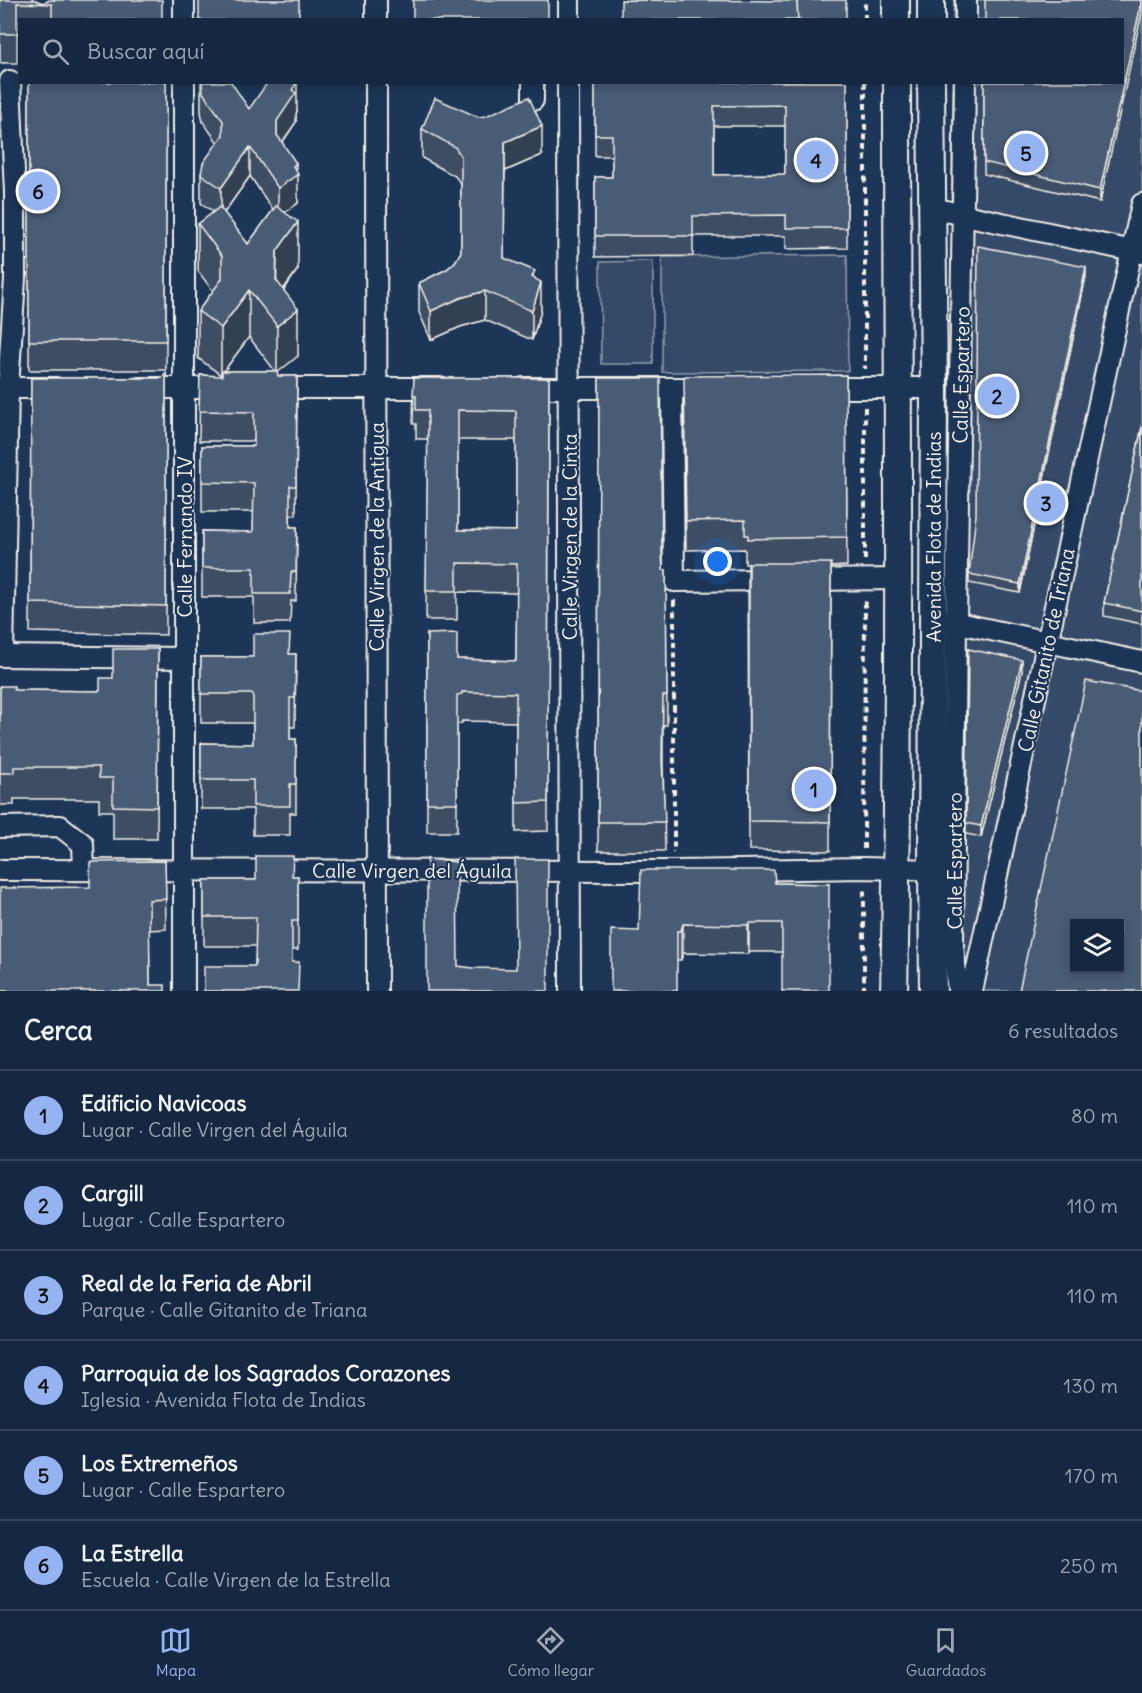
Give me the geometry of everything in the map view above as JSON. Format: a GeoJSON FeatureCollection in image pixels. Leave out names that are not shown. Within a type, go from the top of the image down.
{"type":"FeatureCollection","features":[{"type":"Feature","properties":{"kind":"main road"},"geometry":{"type":"LineString","coordinates":[[896,0],[896,18]]}},
{"type":"Feature","properties":{"kind":"main road"},"geometry":{"type":"LineString","coordinates":[[931,0],[931,18]]}},
{"type":"Feature","properties":{"kind":"main road","name":"Avenida Flota de Indias"},"geometry":{"type":"LineString","coordinates":[[894,991],[898,610],[897,84]]}},
{"type":"Feature","properties":{"kind":"main road","name":"Avenida Flota de Indias"},"geometry":{"type":"LineString","coordinates":[[931,84],[934,388],[944,620],[932,870],[933,991]]}},
{"type":"Feature","properties":{"kind":"main road"},"geometry":{"type":"LineString","coordinates":[[897,202],[932,208]]}},
{"type":"Feature","properties":{"kind":"main road"},"geometry":{"type":"LineString","coordinates":[[898,610],[944,620]]}},
{"type":"Feature","properties":{"kind":"street"},"geometry":{"type":"LineString","coordinates":[[43,0],[43,18]]}},
{"type":"Feature","properties":{"kind":"street"},"geometry":{"type":"LineString","coordinates":[[184,0],[184,18]]}},
{"type":"Feature","properties":{"kind":"street"},"geometry":{"type":"LineString","coordinates":[[375,0],[376,18]]}},
{"type":"Feature","properties":{"kind":"street"},"geometry":{"type":"LineString","coordinates":[[569,0],[569,18]]}},
{"type":"Feature","properties":{"kind":"street"},"geometry":{"type":"LineString","coordinates":[[966,0],[966,18]]}},
{"type":"Feature","properties":{"kind":"street"},"geometry":{"type":"LineString","coordinates":[[10,81],[15,193],[15,279],[4,388],[1,656],[184,658]]}},
{"type":"Feature","properties":{"kind":"street","name":"Calle Fernando IV"},"geometry":{"type":"LineString","coordinates":[[184,84],[184,991]]}},
{"type":"Feature","properties":{"kind":"street","name":"Calle Virgen de la Antigua"},"geometry":{"type":"LineString","coordinates":[[376,84],[377,991]]}},
{"type":"Feature","properties":{"kind":"street","name":"Calle Virgen de la Cinta"},"geometry":{"type":"LineString","coordinates":[[568,84],[570,991]]}},
{"type":"Feature","properties":{"kind":"street","name":"Calle Espartero"},"geometry":{"type":"LineString","coordinates":[[958,991],[953,946],[944,620],[964,215],[965,84]]}},
{"type":"Feature","properties":{"kind":"street","name":"Calle Gitanito de Triana"},"geometry":{"type":"LineString","coordinates":[[972,991],[1047,642],[1137,252],[1142,204]]}},
{"type":"Feature","properties":{"kind":"street"},"geometry":{"type":"LineString","coordinates":[[932,208],[1137,252]]}},
{"type":"Feature","properties":{"kind":"street"},"geometry":{"type":"LineString","coordinates":[[505,388],[529,379],[569,388],[729,388]]}},
{"type":"Feature","properties":{"kind":"street"},"geometry":{"type":"LineString","coordinates":[[4,388],[78,388]]}},
{"type":"Feature","properties":{"kind":"street"},"geometry":{"type":"LineString","coordinates":[[125,388],[458,388]]}},
{"type":"Feature","properties":{"kind":"street"},"geometry":{"type":"LineString","coordinates":[[672,388],[674,581],[898,579]]}},
{"type":"Feature","properties":{"kind":"street"},"geometry":{"type":"LineString","coordinates":[[798,388],[934,388]]}},
{"type":"Feature","properties":{"kind":"street"},"geometry":{"type":"LineString","coordinates":[[944,620],[1142,662]]}},
{"type":"Feature","properties":{"kind":"street"},"geometry":{"type":"LineString","coordinates":[[0,827],[60,826],[83,844],[84,870]]}},
{"type":"Feature","properties":{"kind":"street","name":"Calle Virgen del Águila"},"geometry":{"type":"LineString","coordinates":[[0,870],[674,871],[864,868],[932,870]]}},
{"type":"Feature","properties":{"kind":"path"},"geometry":{"type":"LineString","coordinates":[[865,0],[865,18]]}},
{"type":"Feature","properties":{"kind":"path"},"geometry":{"type":"LineString","coordinates":[[864,84],[865,369]]}},
{"type":"Feature","properties":{"kind":"path"},"geometry":{"type":"LineString","coordinates":[[865,404],[865,570]]}},
{"type":"Feature","properties":{"kind":"path"},"geometry":{"type":"LineString","coordinates":[[674,581],[674,871]]}},
{"type":"Feature","properties":{"kind":"path"},"geometry":{"type":"LineString","coordinates":[[864,850],[865,589]]}},
{"type":"Feature","properties":{"kind":"path"},"geometry":{"type":"LineString","coordinates":[[864,876],[864,991]]}},
{"type":"Feature","properties":{"kind":"shaded area"},"geometry":{"type":"Polygon","coordinates":[[[954,0],[1142,0],[1142,991],[945,991],[953,84],[1124,84],[1124,18],[953,18],[954,0]]]}},
{"type":"Feature","properties":{"kind":"shaded area"},"geometry":{"type":"Polygon","coordinates":[[[847,255],[848,371],[662,372],[662,257],[847,255]]]}},
{"type":"Feature","properties":{"kind":"shaded area"},"geometry":{"type":"Polygon","coordinates":[[[653,261],[653,364],[601,364],[600,262],[653,261]]]}},
{"type":"Feature","properties":{"kind":"building"},"geometry":{"type":"Polygon","coordinates":[[[0,0],[36,0],[42,3],[50,0],[162,0],[162,18],[52,18],[52,4],[17,3],[17,34],[0,34],[0,0]]]}},
{"type":"Feature","properties":{"kind":"building"},"geometry":{"type":"Polygon","coordinates":[[[199,0],[299,0],[299,18],[199,18],[199,0]]]}},
{"type":"Feature","properties":{"kind":"building"},"geometry":{"type":"Polygon","coordinates":[[[413,0],[548,0],[548,18],[413,18],[413,0]]]}},
{"type":"Feature","properties":{"kind":"building"},"geometry":{"type":"Polygon","coordinates":[[[621,0],[797,1],[798,18],[621,18],[621,0]]]}},
{"type":"Feature","properties":{"kind":"building"},"geometry":{"type":"Polygon","coordinates":[[[797,0],[846,0],[846,18],[798,18],[797,0]]]}},
{"type":"Feature","properties":{"kind":"building"},"geometry":{"type":"Polygon","coordinates":[[[985,0],[1142,0],[1124,81],[1124,18],[985,18],[985,0]]]}},
{"type":"Feature","properties":{"kind":"building"},"geometry":{"type":"Polygon","coordinates":[[[29,84],[166,84],[166,341],[29,341],[29,84]]]}},
{"type":"Feature","properties":{"kind":"building"},"geometry":{"type":"Polygon","coordinates":[[[202,84],[232,84],[249,109],[267,84],[296,84],[292,90],[296,93],[277,121],[277,135],[296,163],[293,166],[298,174],[278,188],[250,147],[221,188],[201,174],[203,163],[223,135],[223,121],[203,93],[202,84]]]}},
{"type":"Feature","properties":{"kind":"building"},"geometry":{"type":"Polygon","coordinates":[[[595,84],[847,84],[847,228],[786,228],[786,215],[693,216],[693,236],[595,236],[595,177],[612,177],[612,135],[595,135],[595,84]],[[785,105],[714,106],[714,175],[785,174],[785,105]]]}},
{"type":"Feature","properties":{"kind":"building"},"geometry":{"type":"Polygon","coordinates":[[[984,84],[1123,84],[1100,190],[984,162],[984,84]]]}},
{"type":"Feature","properties":{"kind":"building"},"geometry":{"type":"Polygon","coordinates":[[[529,97],[542,126],[505,142],[504,258],[535,271],[532,277],[541,282],[532,311],[485,291],[460,298],[431,311],[419,283],[447,269],[461,252],[461,156],[455,147],[422,129],[435,98],[478,117],[486,116],[529,97]]]}},
{"type":"Feature","properties":{"kind":"building"},"geometry":{"type":"Polygon","coordinates":[[[276,206],[298,222],[277,251],[276,280],[298,309],[277,326],[249,290],[221,328],[198,311],[222,279],[222,256],[198,224],[220,207],[248,244],[276,206]]]}},
{"type":"Feature","properties":{"kind":"building"},"geometry":{"type":"Polygon","coordinates":[[[978,246],[1086,267],[1020,584],[969,574],[976,515],[978,246]]]}},
{"type":"Feature","properties":{"kind":"building"},"geometry":{"type":"Polygon","coordinates":[[[222,371],[277,371],[278,376],[297,376],[296,486],[290,486],[290,527],[297,527],[296,572],[291,572],[290,594],[254,594],[254,568],[202,568],[202,531],[253,532],[254,483],[202,482],[202,446],[254,446],[254,412],[199,411],[200,375],[222,376],[222,371]]]}},
{"type":"Feature","properties":{"kind":"building"},"geometry":{"type":"Polygon","coordinates":[[[166,373],[166,606],[30,603],[31,378],[162,378],[166,373]]]}},
{"type":"Feature","properties":{"kind":"building"},"geometry":{"type":"Polygon","coordinates":[[[846,375],[847,537],[748,539],[748,535],[745,535],[745,520],[686,521],[685,376],[846,375]]]}},
{"type":"Feature","properties":{"kind":"building"},"geometry":{"type":"Polygon","coordinates":[[[414,378],[549,378],[548,802],[516,803],[516,693],[462,692],[457,695],[457,803],[427,803],[427,634],[457,633],[457,659],[516,661],[517,564],[457,563],[457,591],[426,591],[428,410],[416,410],[416,395],[413,395],[414,378]],[[458,410],[458,530],[516,531],[516,411],[458,410]]]}},
{"type":"Feature","properties":{"kind":"building"},"geometry":{"type":"Polygon","coordinates":[[[599,378],[660,378],[662,552],[663,570],[666,570],[667,696],[663,696],[662,760],[665,822],[598,822],[599,378]]]}},
{"type":"Feature","properties":{"kind":"building"},"geometry":{"type":"Polygon","coordinates":[[[1142,427],[1142,611],[1104,603],[1142,427]]]}},
{"type":"Feature","properties":{"kind":"building"},"geometry":{"type":"Polygon","coordinates":[[[749,563],[831,563],[830,822],[749,821],[749,563]]]}},
{"type":"Feature","properties":{"kind":"building"},"geometry":{"type":"Polygon","coordinates":[[[253,634],[290,634],[289,654],[296,654],[295,698],[290,698],[290,739],[296,739],[296,784],[290,784],[290,806],[253,806],[253,780],[201,780],[201,743],[253,744],[253,694],[201,694],[201,657],[253,657],[253,634]]]}},
{"type":"Feature","properties":{"kind":"building"},"geometry":{"type":"Polygon","coordinates":[[[113,649],[158,649],[157,807],[113,806],[113,778],[99,778],[99,767],[14,767],[14,773],[0,773],[0,686],[14,686],[14,690],[100,691],[100,678],[113,678],[113,649]]]}},
{"type":"Feature","properties":{"kind":"building"},"geometry":{"type":"Polygon","coordinates":[[[968,649],[1022,660],[981,826],[966,823],[968,649]]]}},
{"type":"Feature","properties":{"kind":"building"},"geometry":{"type":"Polygon","coordinates":[[[1086,681],[1142,691],[1142,991],[1019,991],[1086,681]]]}},
{"type":"Feature","properties":{"kind":"building"},"geometry":{"type":"Polygon","coordinates":[[[256,856],[293,856],[292,876],[298,876],[298,921],[292,921],[292,962],[299,962],[298,991],[204,991],[204,966],[255,966],[256,917],[204,917],[204,880],[256,880],[256,856]]]}},
{"type":"Feature","properties":{"kind":"building"},"geometry":{"type":"Polygon","coordinates":[[[427,859],[457,862],[458,966],[516,969],[515,859],[548,859],[548,991],[427,991],[427,859]]]}},
{"type":"Feature","properties":{"kind":"building"},"geometry":{"type":"Polygon","coordinates":[[[165,861],[166,899],[149,900],[150,985],[165,985],[165,991],[0,991],[0,888],[90,887],[90,862],[165,861]]]}},
{"type":"Feature","properties":{"kind":"building"},"geometry":{"type":"Polygon","coordinates":[[[641,870],[774,870],[775,883],[829,884],[829,991],[782,991],[782,923],[749,923],[748,925],[683,924],[681,931],[677,931],[677,991],[611,991],[611,930],[639,931],[641,870]]]}},
{"type":"Feature","properties":{"kind":"place","name":"Los Extremeños"},"geometry":{"type":"Point","coordinates":[1026,153]}},
{"type":"Feature","properties":{"kind":"place","name":"Parroquia de los Sagrados Corazones"},"geometry":{"type":"Point","coordinates":[816,160]}},
{"type":"Feature","properties":{"kind":"place","name":"La Estrella"},"geometry":{"type":"Point","coordinates":[38,191]}},
{"type":"Feature","properties":{"kind":"place","name":"Cargill"},"geometry":{"type":"Point","coordinates":[997,396]}},
{"type":"Feature","properties":{"kind":"place","name":"Real de la Feria de Abril"},"geometry":{"type":"Point","coordinates":[1046,503]}},
{"type":"Feature","properties":{"kind":"place","name":"Edificio Navicoas"},"geometry":{"type":"Point","coordinates":[814,789]}}]}
